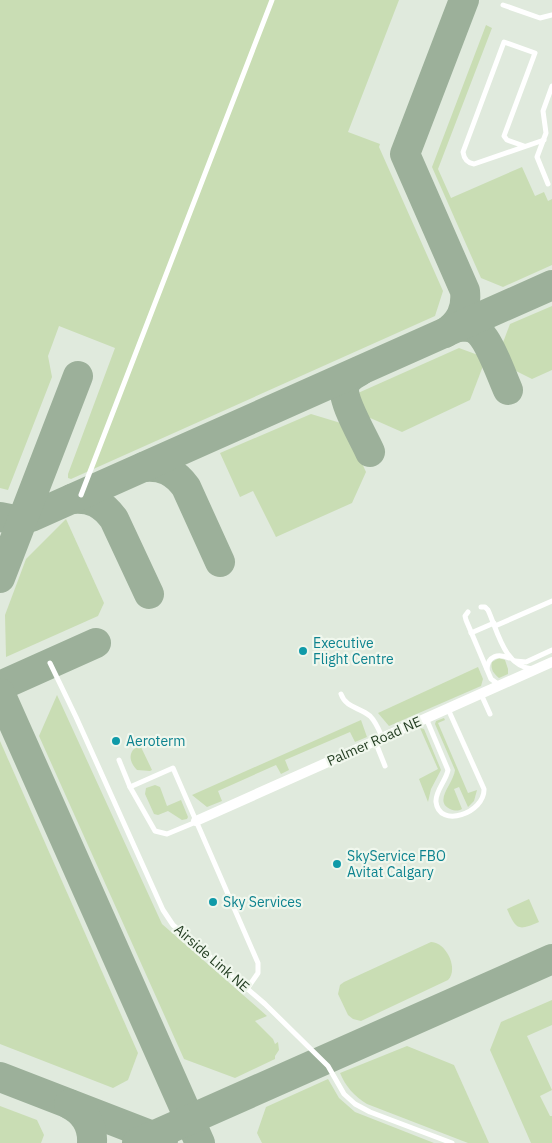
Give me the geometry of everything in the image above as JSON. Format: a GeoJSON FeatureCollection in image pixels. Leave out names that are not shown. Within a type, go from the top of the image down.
{"type":"FeatureCollection","features":[{"type":"Feature","properties":{"kind":"street","name":"Palmer Road NE"},"geometry":{"type":"LineString","coordinates":[[196,821],[552,662]]}},
{"type":"Feature","properties":{"kind":"lane"},"geometry":{"type":"LineString","coordinates":[[81,495],[272,0]]}},
{"type":"Feature","properties":{"kind":"lane"},"geometry":{"type":"LineString","coordinates":[[503,5],[540,18],[552,15]]}},
{"type":"Feature","properties":{"kind":"lane"},"geometry":{"type":"LineString","coordinates":[[524,146],[507,140],[504,136],[535,54],[504,42],[464,156],[467,161],[474,164],[544,140]]}},
{"type":"Feature","properties":{"kind":"lane"},"geometry":{"type":"LineString","coordinates":[[548,184],[537,157],[547,130],[543,111],[552,86]]}},
{"type":"Feature","properties":{"kind":"lane"},"geometry":{"type":"LineString","coordinates":[[471,633],[552,601]]}},
{"type":"Feature","properties":{"kind":"lane"},"geometry":{"type":"LineString","coordinates":[[481,607],[486,608],[507,654],[523,668],[536,669]]}},
{"type":"Feature","properties":{"kind":"lane"},"geometry":{"type":"LineString","coordinates":[[468,612],[465,618],[487,671],[493,682],[503,684]]}},
{"type":"Feature","properties":{"kind":"lane"},"geometry":{"type":"LineString","coordinates":[[487,671],[488,661],[493,656],[503,655],[513,660],[526,662],[552,650]]}},
{"type":"Feature","properties":{"kind":"lane","name":"Airside Link NE"},"geometry":{"type":"LineString","coordinates":[[50,663],[163,910],[173,925],[265,1004],[328,1066],[344,1094],[355,1104],[370,1112],[452,1143]]}},
{"type":"Feature","properties":{"kind":"lane"},"geometry":{"type":"LineString","coordinates":[[341,694],[346,703],[371,717],[378,727],[378,739],[386,766]]}},
{"type":"Feature","properties":{"kind":"lane"},"geometry":{"type":"LineString","coordinates":[[481,694],[490,714]]}},
{"type":"Feature","properties":{"kind":"lane"},"geometry":{"type":"LineString","coordinates":[[426,718],[448,770],[436,797],[437,807],[447,815],[458,816],[477,806],[482,798],[484,789],[448,708]]}},
{"type":"Feature","properties":{"kind":"lane"},"geometry":{"type":"LineString","coordinates":[[119,760],[130,787],[153,828],[159,833],[167,834],[196,821]]}},
{"type":"Feature","properties":{"kind":"lane"},"geometry":{"type":"LineString","coordinates":[[130,787],[174,768],[258,963],[258,973],[247,989]]}},
{"type":"Feature","properties":{"kind":"green space"},"geometry":{"type":"Polygon","coordinates":[[[0,0],[399,0],[348,132],[380,144],[379,147],[443,291],[435,316],[71,479],[68,478],[68,474],[115,348],[59,326],[48,356],[52,377],[8,490],[0,488],[0,0]]]}},
{"type":"Feature","properties":{"kind":"green space"},"geometry":{"type":"Polygon","coordinates":[[[486,25],[492,28],[438,169],[451,198],[522,167],[535,196],[544,192],[548,201],[552,199],[552,265],[503,287],[481,278],[432,167],[486,25]]]}},
{"type":"Feature","properties":{"kind":"green space"},"geometry":{"type":"Polygon","coordinates":[[[552,306],[552,370],[532,379],[512,369],[502,345],[510,324],[552,306]]]}},
{"type":"Feature","properties":{"kind":"green space"},"geometry":{"type":"Polygon","coordinates":[[[459,348],[478,355],[483,366],[470,400],[402,432],[368,417],[358,393],[459,348]]]}},
{"type":"Feature","properties":{"kind":"green space"},"geometry":{"type":"Polygon","coordinates":[[[311,414],[344,424],[366,472],[352,503],[276,537],[253,491],[240,497],[220,453],[311,414]]]}},
{"type":"Feature","properties":{"kind":"green space"},"geometry":{"type":"Polygon","coordinates":[[[66,519],[104,603],[98,616],[6,657],[5,615],[26,559],[66,519]]]}},
{"type":"Feature","properties":{"kind":"green space"},"geometry":{"type":"Polygon","coordinates":[[[499,658],[505,660],[508,674],[499,678],[493,671],[492,662],[499,658]]]}},
{"type":"Feature","properties":{"kind":"green space"},"geometry":{"type":"Polygon","coordinates":[[[478,667],[483,679],[481,686],[389,726],[378,713],[478,667]]]}},
{"type":"Feature","properties":{"kind":"green space"},"geometry":{"type":"Polygon","coordinates":[[[57,695],[162,924],[267,1016],[255,1021],[273,1039],[275,1044],[278,1042],[279,1050],[275,1059],[235,1078],[184,1059],[39,736],[57,695]]]}},
{"type":"Feature","properties":{"kind":"green space"},"geometry":{"type":"Polygon","coordinates":[[[444,718],[445,720],[438,723],[468,793],[477,790],[474,801],[468,807],[459,787],[454,789],[462,809],[458,810],[445,806],[443,801],[455,770],[435,724],[436,721],[444,718]]]}},
{"type":"Feature","properties":{"kind":"green space"},"geometry":{"type":"Polygon","coordinates":[[[361,720],[367,737],[355,742],[350,732],[285,760],[289,770],[281,774],[276,765],[218,791],[222,801],[207,807],[192,795],[361,720]]]}},
{"type":"Feature","properties":{"kind":"green space"},"geometry":{"type":"Polygon","coordinates":[[[420,728],[424,729],[441,770],[431,789],[428,802],[419,779],[438,769],[420,728]]]}},
{"type":"Feature","properties":{"kind":"green space"},"geometry":{"type":"Polygon","coordinates":[[[0,741],[138,1053],[128,1080],[113,1088],[0,1044],[0,741]]]}},
{"type":"Feature","properties":{"kind":"green space"},"geometry":{"type":"Polygon","coordinates":[[[140,745],[152,770],[150,771],[137,770],[132,763],[131,753],[140,745]]]}},
{"type":"Feature","properties":{"kind":"green space"},"geometry":{"type":"Polygon","coordinates":[[[155,785],[160,787],[167,806],[181,800],[188,817],[187,819],[182,820],[168,811],[158,815],[154,814],[145,794],[146,788],[155,785]]]}},
{"type":"Feature","properties":{"kind":"green space"},"geometry":{"type":"Polygon","coordinates":[[[529,899],[539,922],[526,927],[518,927],[507,909],[529,899]]]}},
{"type":"Feature","properties":{"kind":"green space"},"geometry":{"type":"Polygon","coordinates":[[[431,942],[442,946],[449,957],[452,969],[448,980],[361,1021],[353,1019],[348,1015],[338,994],[340,985],[431,942]]]}},
{"type":"Feature","properties":{"kind":"green space"},"geometry":{"type":"Polygon","coordinates":[[[552,1000],[552,1025],[527,1036],[552,1090],[540,1096],[550,1116],[552,1116],[552,1143],[531,1143],[490,1050],[501,1022],[552,1000]]]}},
{"type":"Feature","properties":{"kind":"green space"},"geometry":{"type":"Polygon","coordinates":[[[407,1046],[454,1065],[489,1143],[468,1143],[367,1104],[351,1091],[340,1073],[407,1046]]]}},
{"type":"Feature","properties":{"kind":"green space"},"geometry":{"type":"Polygon","coordinates":[[[328,1079],[339,1098],[355,1112],[434,1143],[262,1143],[257,1133],[266,1107],[328,1079]]]}},
{"type":"Feature","properties":{"kind":"green space"},"geometry":{"type":"Polygon","coordinates":[[[0,1106],[37,1120],[44,1135],[41,1143],[0,1143],[0,1106]]]}},
{"type":"Feature","properties":{"kind":"taxiway"},"geometry":{"type":"LineString","coordinates":[[445,333],[455,325],[464,310],[465,291],[405,154],[464,0]]}},
{"type":"Feature","properties":{"kind":"taxiway"},"geometry":{"type":"LineString","coordinates":[[0,517],[15,520],[31,517],[552,285]]}},
{"type":"Feature","properties":{"kind":"taxiway"},"geometry":{"type":"LineString","coordinates":[[457,327],[473,328],[484,338],[494,356],[508,390]]}},
{"type":"Feature","properties":{"kind":"taxiway"},"geometry":{"type":"LineString","coordinates":[[360,371],[348,380],[344,390],[353,418],[370,452]]}},
{"type":"Feature","properties":{"kind":"taxiway"},"geometry":{"type":"LineString","coordinates":[[0,578],[78,376]]}},
{"type":"Feature","properties":{"kind":"taxiway"},"geometry":{"type":"LineString","coordinates":[[144,467],[162,468],[177,477],[186,487],[220,562]]}},
{"type":"Feature","properties":{"kind":"taxiway"},"geometry":{"type":"LineString","coordinates":[[72,499],[91,500],[110,514],[149,594]]}},
{"type":"Feature","properties":{"kind":"taxiway"},"geometry":{"type":"LineString","coordinates":[[0,686],[96,643]]}},
{"type":"Feature","properties":{"kind":"taxiway"},"geometry":{"type":"LineString","coordinates":[[0,693],[200,1143]]}},
{"type":"Feature","properties":{"kind":"taxiway"},"geometry":{"type":"LineString","coordinates":[[137,1143],[552,959]]}},
{"type":"Feature","properties":{"kind":"taxiway"},"geometry":{"type":"LineString","coordinates":[[0,1077],[163,1140]]}},
{"type":"Feature","properties":{"kind":"taxiway"},"geometry":{"type":"LineString","coordinates":[[69,1104],[75,1107],[87,1120],[91,1130],[92,1143]]}},
{"type":"Feature","properties":{"kind":"place","name":"Executive Flight Centre"},"geometry":{"type":"Point","coordinates":[303,651]}},
{"type":"Feature","properties":{"kind":"place","name":"Aeroterm"},"geometry":{"type":"Point","coordinates":[116,741]}},
{"type":"Feature","properties":{"kind":"place","name":"SkyService FBO Avitat Calgary"},"geometry":{"type":"Point","coordinates":[337,864]}},
{"type":"Feature","properties":{"kind":"place","name":"Sky Services"},"geometry":{"type":"Point","coordinates":[213,902]}}]}
